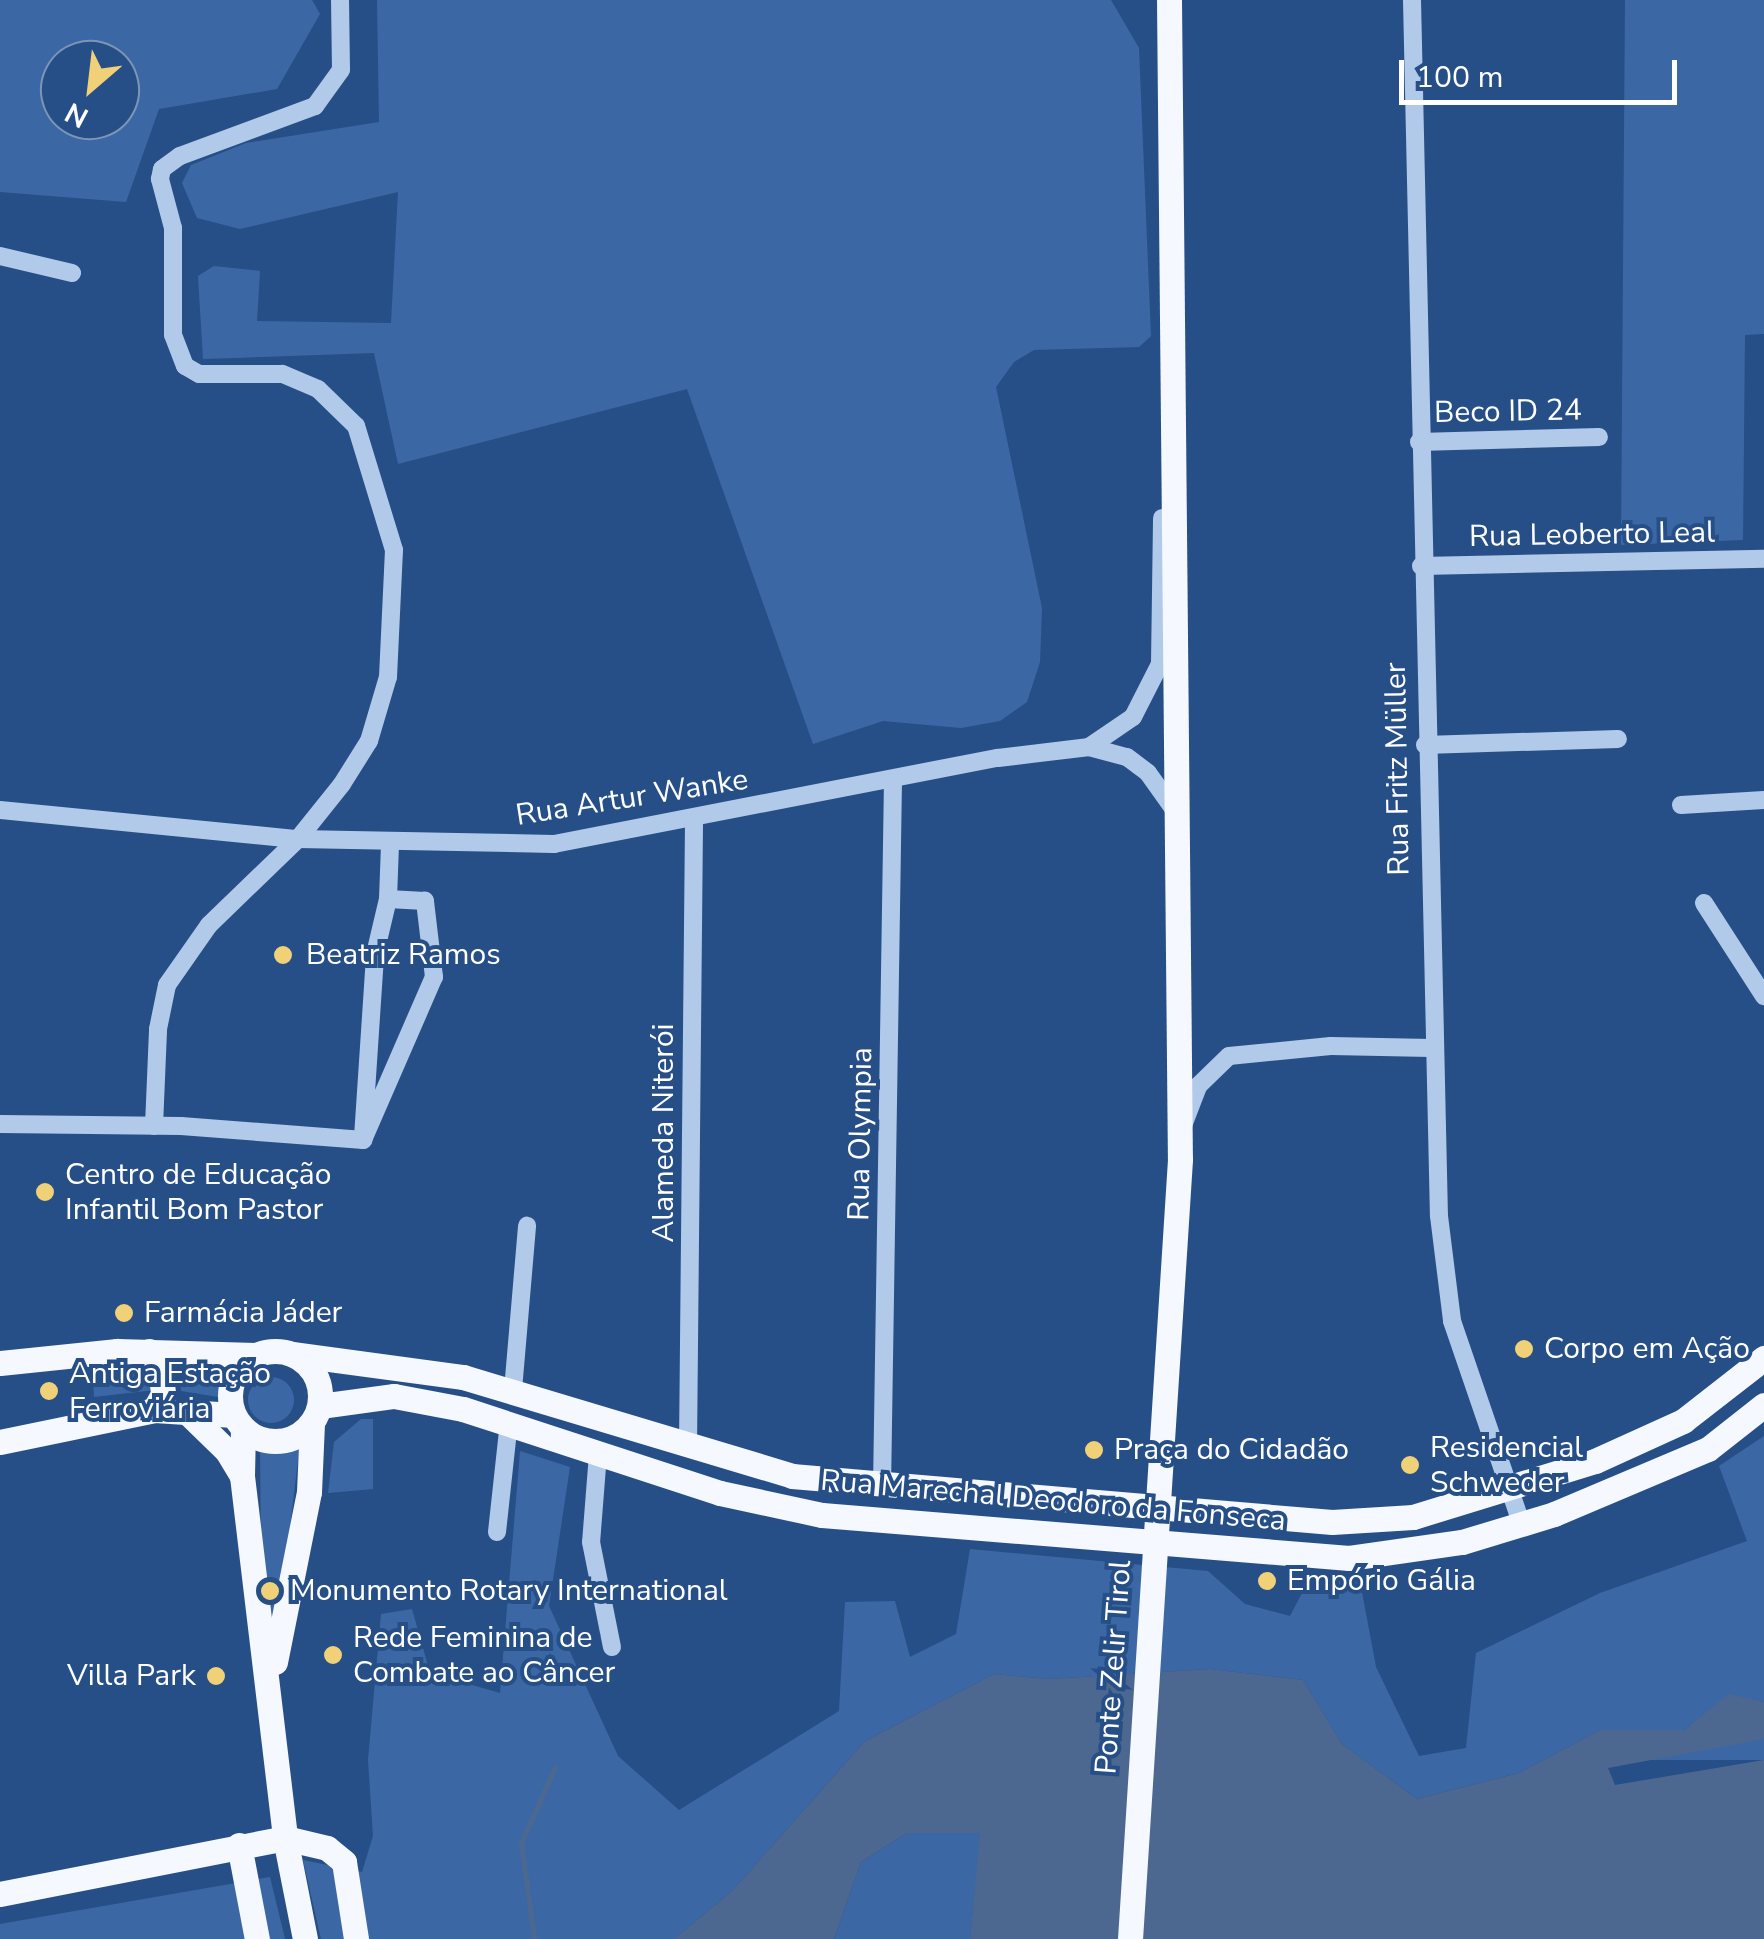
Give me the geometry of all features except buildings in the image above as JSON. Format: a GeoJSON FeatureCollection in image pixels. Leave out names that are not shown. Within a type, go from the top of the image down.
{"type":"FeatureCollection","features":[{"type":"Feature","properties":{"kind":"main road","name":"Ponte Zelir Tirol"},"geometry":{"type":"LineString","coordinates":[[1130,1939],[1182,1128],[1169,0]]}},
{"type":"Feature","properties":{"kind":"main road"},"geometry":{"type":"LineString","coordinates":[[148,1351],[160,1368],[162,1394],[154,1410]]}},
{"type":"Feature","properties":{"kind":"main road"},"geometry":{"type":"LineString","coordinates":[[0,1363],[148,1351],[292,1354],[316,1375],[308,1492],[270,1691]]}},
{"type":"Feature","properties":{"kind":"main road","name":"Rua Marechal Deodoro da Fonseca"},"geometry":{"type":"LineString","coordinates":[[292,1354],[402,1364],[513,1390],[776,1473],[882,1488],[1332,1522],[1413,1517],[1513,1490],[1684,1421],[1764,1358]]}},
{"type":"Feature","properties":{"kind":"main road"},"geometry":{"type":"LineString","coordinates":[[255,1355],[230,1388],[239,1421],[242,1476],[286,1838],[305,1939]]}},
{"type":"Feature","properties":{"kind":"main road"},"geometry":{"type":"LineString","coordinates":[[509,1422],[513,1390]]}},
{"type":"Feature","properties":{"kind":"main road","name":"Rua Marechal Deodoro da Fonseca"},"geometry":{"type":"LineString","coordinates":[[316,1414],[394,1396],[509,1422],[746,1500],[822,1515],[1308,1555],[1415,1552],[1522,1525],[1708,1449],[1764,1405]]}},
{"type":"Feature","properties":{"kind":"main road"},"geometry":{"type":"LineString","coordinates":[[0,1442],[154,1410],[239,1421],[279,1441],[316,1414]]}},
{"type":"Feature","properties":{"kind":"main road"},"geometry":{"type":"LineString","coordinates":[[188,1412],[227,1450],[242,1476]]}},
{"type":"Feature","properties":{"kind":"main road"},"geometry":{"type":"LineString","coordinates":[[1413,1517],[1415,1552]]}},
{"type":"Feature","properties":{"kind":"main road"},"geometry":{"type":"LineString","coordinates":[[0,1894],[286,1838],[327,1848],[344,1862],[356,1939]]}},
{"type":"Feature","properties":{"kind":"main road"},"geometry":{"type":"LineString","coordinates":[[239,1845],[257,1939]]}},
{"type":"Feature","properties":{"kind":"street"},"geometry":{"type":"LineString","coordinates":[[154,1126],[158,1028],[167,986],[209,925],[298,840],[369,741],[388,677],[394,550],[356,426],[318,389],[282,374],[199,374],[176,352],[173,228],[160,180],[162,169],[180,156],[315,106],[341,70],[340,0]]}},
{"type":"Feature","properties":{"kind":"street","name":"Rua Fritz Müller"},"geometry":{"type":"LineString","coordinates":[[1412,0],[1430,1048],[1438,1216],[1452,1321],[1522,1525]]}},
{"type":"Feature","properties":{"kind":"street"},"geometry":{"type":"LineString","coordinates":[[0,256],[72,273]]}},
{"type":"Feature","properties":{"kind":"street","name":"Rua Artur Wanke"},"geometry":{"type":"LineString","coordinates":[[0,810],[298,840],[554,844],[1089,747],[1133,717],[1160,664],[1173,314]]}},
{"type":"Feature","properties":{"kind":"street","name":"Beco ID 24"},"geometry":{"type":"LineString","coordinates":[[1419,442],[1600,437]]}},
{"type":"Feature","properties":{"kind":"street","name":"Rua Leoberto Leal"},"geometry":{"type":"LineString","coordinates":[[1421,566],[1764,558]]}},
{"type":"Feature","properties":{"kind":"street"},"geometry":{"type":"LineString","coordinates":[[1425,745],[1618,739]]}},
{"type":"Feature","properties":{"kind":"street"},"geometry":{"type":"LineString","coordinates":[[1089,747],[1112,750],[1148,772],[1181,822]]}},
{"type":"Feature","properties":{"kind":"street","name":"Rua Olympia"},"geometry":{"type":"LineString","coordinates":[[882,1488],[893,781]]}},
{"type":"Feature","properties":{"kind":"street"},"geometry":{"type":"LineString","coordinates":[[1681,806],[1764,800]]}},
{"type":"Feature","properties":{"kind":"street","name":"Alameda Niterói"},"geometry":{"type":"LineString","coordinates":[[688,1448],[694,819]]}},
{"type":"Feature","properties":{"kind":"street"},"geometry":{"type":"LineString","coordinates":[[358,1141],[375,954],[388,899],[390,844]]}},
{"type":"Feature","properties":{"kind":"street"},"geometry":{"type":"LineString","coordinates":[[358,1141],[434,977],[424,934],[425,901],[388,899]]}},
{"type":"Feature","properties":{"kind":"street"},"geometry":{"type":"LineString","coordinates":[[1704,903],[1764,996]]}},
{"type":"Feature","properties":{"kind":"street"},"geometry":{"type":"LineString","coordinates":[[1182,1128],[1198,1086],[1229,1056],[1331,1046],[1430,1048]]}},
{"type":"Feature","properties":{"kind":"street"},"geometry":{"type":"LineString","coordinates":[[0,1124],[154,1126],[358,1141]]}},
{"type":"Feature","properties":{"kind":"street"},"geometry":{"type":"LineString","coordinates":[[1154,1509],[1177,1166]]}},
{"type":"Feature","properties":{"kind":"street"},"geometry":{"type":"LineString","coordinates":[[513,1390],[527,1226]]}},
{"type":"Feature","properties":{"kind":"street"},"geometry":{"type":"LineString","coordinates":[[497,1532],[509,1422]]}},
{"type":"Feature","properties":{"kind":"street"},"geometry":{"type":"LineString","coordinates":[[598,1454],[591,1542],[612,1647]]}},
{"type":"Feature","properties":{"kind":"shaded area"},"geometry":{"type":"Polygon","coordinates":[[[0,0],[312,0],[320,14],[277,89],[159,109],[126,202],[0,192],[0,0]]]}},
{"type":"Feature","properties":{"kind":"shaded area"},"geometry":{"type":"Polygon","coordinates":[[[377,0],[1111,0],[1139,48],[1151,336],[1139,347],[1034,350],[1014,362],[996,387],[1042,608],[1040,662],[1027,702],[1000,721],[961,728],[883,721],[813,744],[687,389],[398,464],[374,353],[203,359],[198,276],[214,266],[260,271],[257,321],[391,323],[398,192],[240,229],[197,218],[182,183],[191,165],[246,143],[379,122],[377,0]]]}},
{"type":"Feature","properties":{"kind":"shaded area"},"geometry":{"type":"Polygon","coordinates":[[[1625,0],[1764,0],[1764,334],[1745,335],[1743,540],[1621,545],[1625,0]]]}},
{"type":"Feature","properties":{"kind":"shaded area"},"geometry":{"type":"Polygon","coordinates":[[[180,1370],[221,1371],[218,1397],[181,1391],[180,1370]]]}},
{"type":"Feature","properties":{"kind":"shaded area"},"geometry":{"type":"Polygon","coordinates":[[[154,1372],[155,1390],[94,1397],[93,1376],[154,1372]]]}},
{"type":"Feature","properties":{"kind":"shaded area"},"geometry":{"type":"Polygon","coordinates":[[[271,1377],[287,1384],[294,1400],[287,1416],[271,1423],[255,1416],[248,1400],[255,1384],[271,1377]]]}},
{"type":"Feature","properties":{"kind":"shaded area"},"geometry":{"type":"Polygon","coordinates":[[[361,1419],[373,1419],[373,1489],[328,1493],[334,1442],[361,1419]]]}},
{"type":"Feature","properties":{"kind":"shaded area"},"geometry":{"type":"Polygon","coordinates":[[[1764,1436],[1764,1702],[1729,1695],[1684,1730],[1600,1730],[1519,1773],[1417,1799],[1342,1744],[1303,1680],[1210,1669],[1049,1679],[994,1674],[865,1741],[732,1891],[674,1939],[321,1939],[303,1860],[362,1872],[373,1836],[368,1760],[381,1614],[412,1609],[430,1673],[500,1693],[520,1451],[570,1467],[549,1606],[618,1756],[679,1810],[839,1711],[845,1602],[895,1601],[910,1657],[956,1634],[970,1549],[1208,1571],[1245,1604],[1290,1616],[1312,1574],[1359,1576],[1376,1667],[1419,1756],[1466,1748],[1476,1653],[1600,1593],[1747,1541],[1719,1466],[1764,1436]]]}},
{"type":"Feature","properties":{"kind":"shaded area"},"geometry":{"type":"Polygon","coordinates":[[[300,1443],[289,1536],[272,1615],[261,1553],[260,1446],[300,1443]]]}},
{"type":"Feature","properties":{"kind":"shaded area"},"geometry":{"type":"Polygon","coordinates":[[[1210,1669],[1303,1680],[1342,1744],[1417,1799],[1519,1773],[1600,1730],[1684,1730],[1729,1694],[1764,1702],[1764,1739],[1608,1768],[1615,1785],[1764,1760],[1764,1939],[970,1939],[980,1833],[907,1833],[861,1862],[834,1939],[674,1939],[732,1891],[865,1741],[994,1674],[1049,1679],[1210,1669]]]}},
{"type":"Feature","properties":{"kind":"shaded area"},"geometry":{"type":"Polygon","coordinates":[[[1606,1739],[1764,1739],[1764,1760],[1606,1760],[1606,1739]]]}},
{"type":"Feature","properties":{"kind":"shaded area"},"geometry":{"type":"Polygon","coordinates":[[[907,1833],[981,1833],[970,1939],[834,1939],[861,1862],[907,1833]]]}},
{"type":"Feature","properties":{"kind":"shaded area"},"geometry":{"type":"Polygon","coordinates":[[[270,1877],[285,1939],[0,1939],[0,1924],[270,1877]]]}},
{"type":"Feature","properties":{"kind":"waterway"},"geometry":{"type":"LineString","coordinates":[[534,1939],[521,1843],[555,1767]]}},
{"type":"Feature","properties":{"kind":"place","name":"Beatriz Ramos"},"geometry":{"type":"Point","coordinates":[283,955]}},
{"type":"Feature","properties":{"kind":"place","name":"Centro de Educação Infantil Bom Pastor"},"geometry":{"type":"Point","coordinates":[45,1192]}},
{"type":"Feature","properties":{"kind":"place","name":"Farmácia Jáder"},"geometry":{"type":"Point","coordinates":[124,1313]}},
{"type":"Feature","properties":{"kind":"place","name":"Corpo em Ação"},"geometry":{"type":"Point","coordinates":[1524,1349]}},
{"type":"Feature","properties":{"kind":"place","name":"Antiga Estação Ferroviária"},"geometry":{"type":"Point","coordinates":[49,1391]}},
{"type":"Feature","properties":{"kind":"place","name":"Praça do Cidadão"},"geometry":{"type":"Point","coordinates":[1094,1450]}},
{"type":"Feature","properties":{"kind":"place","name":"Residencial Schweder"},"geometry":{"type":"Point","coordinates":[1410,1465]}},
{"type":"Feature","properties":{"kind":"place","name":"Empório Gália"},"geometry":{"type":"Point","coordinates":[1267,1581]}},
{"type":"Feature","properties":{"kind":"place","name":"Monumento Rotary International"},"geometry":{"type":"Point","coordinates":[270,1591]}},
{"type":"Feature","properties":{"kind":"place","name":"Rede Feminina de Combate ao Câncer"},"geometry":{"type":"Point","coordinates":[333,1655]}},
{"type":"Feature","properties":{"kind":"place","name":"Villa Park"},"geometry":{"type":"Point","coordinates":[216,1676]}}]}
